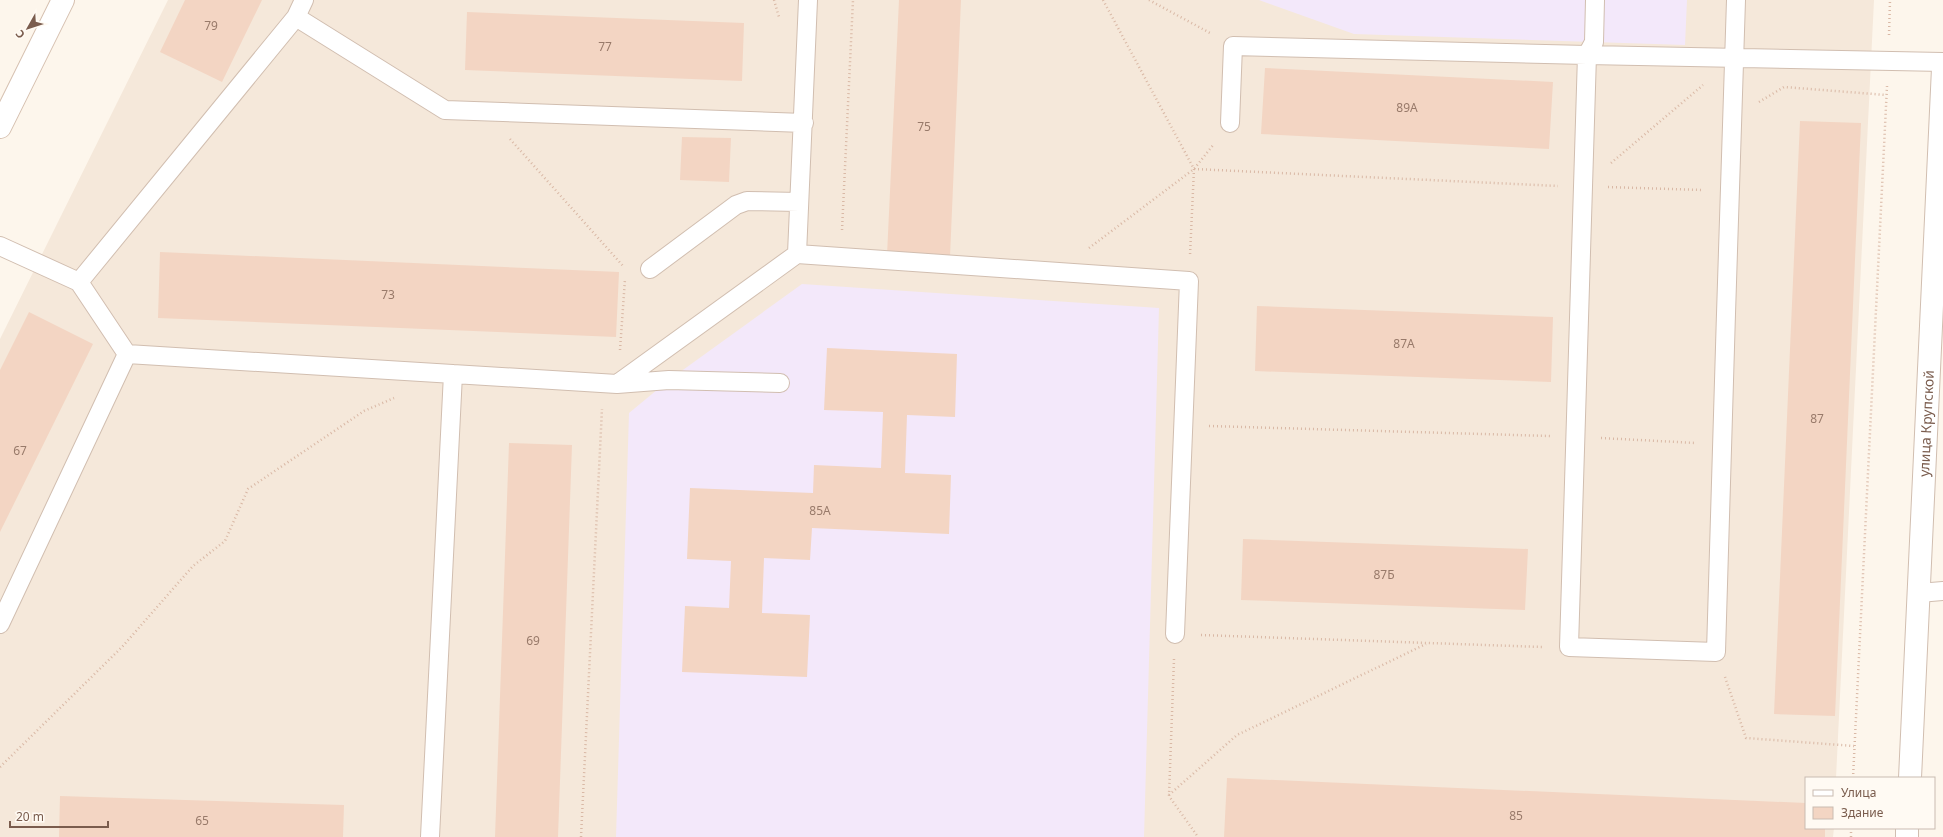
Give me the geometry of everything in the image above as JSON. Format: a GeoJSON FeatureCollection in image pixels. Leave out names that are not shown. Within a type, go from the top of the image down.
{"type":"FeatureCollection","features":[{"type":"Feature","properties":{"kind":"street"},"geometry":{"type":"LineString","coordinates":[[0,128],[63,0]]}},
{"type":"Feature","properties":{"kind":"street","name":"улица Крупской"},"geometry":{"type":"LineString","coordinates":[[1910,777],[1939,246],[1943,68]]}},
{"type":"Feature","properties":{"kind":"lane"},"geometry":{"type":"LineString","coordinates":[[79,282],[296,17],[304,0]]}},
{"type":"Feature","properties":{"kind":"lane"},"geometry":{"type":"LineString","coordinates":[[797,254],[804,123],[808,0]]}},
{"type":"Feature","properties":{"kind":"lane"},"geometry":{"type":"LineString","coordinates":[[1595,0],[1594,42],[1587,55],[1569,647],[1716,652],[1736,0]]}},
{"type":"Feature","properties":{"kind":"lane"},"geometry":{"type":"LineString","coordinates":[[296,17],[445,110],[804,123]]}},
{"type":"Feature","properties":{"kind":"lane"},"geometry":{"type":"LineString","coordinates":[[1230,123],[1233,46],[1943,62]]}},
{"type":"Feature","properties":{"kind":"lane"},"geometry":{"type":"LineString","coordinates":[[650,269],[736,205],[747,201],[800,202]]}},
{"type":"Feature","properties":{"kind":"lane"},"geometry":{"type":"LineString","coordinates":[[0,246],[79,282],[127,354]]}},
{"type":"Feature","properties":{"kind":"lane"},"geometry":{"type":"LineString","coordinates":[[610,383],[797,254],[1188,281],[1175,634]]}},
{"type":"Feature","properties":{"kind":"lane"},"geometry":{"type":"LineString","coordinates":[[127,354],[610,383],[669,380],[780,383]]}},
{"type":"Feature","properties":{"kind":"lane"},"geometry":{"type":"LineString","coordinates":[[0,624],[127,354]]}},
{"type":"Feature","properties":{"kind":"lane"},"geometry":{"type":"LineString","coordinates":[[430,837],[453,374]]}},
{"type":"Feature","properties":{"kind":"lane"},"geometry":{"type":"LineString","coordinates":[[1919,592],[1943,592]]}},
{"type":"Feature","properties":{"kind":"path"},"geometry":{"type":"LineString","coordinates":[[841,257],[853,0]]}},
{"type":"Feature","properties":{"kind":"path"},"geometry":{"type":"LineString","coordinates":[[1103,0],[1194,168],[1188,281]]}},
{"type":"Feature","properties":{"kind":"path"},"geometry":{"type":"LineString","coordinates":[[1149,0],[1233,46]]}},
{"type":"Feature","properties":{"kind":"path"},"geometry":{"type":"LineString","coordinates":[[1853,777],[1890,0]]}},
{"type":"Feature","properties":{"kind":"path"},"geometry":{"type":"LineString","coordinates":[[1583,187],[1734,58]]}},
{"type":"Feature","properties":{"kind":"path"},"geometry":{"type":"LineString","coordinates":[[1732,118],[1784,87],[1886,95]]}},
{"type":"Feature","properties":{"kind":"path"},"geometry":{"type":"LineString","coordinates":[[486,111],[626,269]]}},
{"type":"Feature","properties":{"kind":"path"},"geometry":{"type":"LineString","coordinates":[[1057,272],[1194,168],[1230,123]]}},
{"type":"Feature","properties":{"kind":"path"},"geometry":{"type":"LineString","coordinates":[[1194,168],[1583,187],[1730,190]]}},
{"type":"Feature","properties":{"kind":"path"},"geometry":{"type":"LineString","coordinates":[[581,837],[610,383],[625,276]]}},
{"type":"Feature","properties":{"kind":"path"},"geometry":{"type":"LineString","coordinates":[[0,767],[122,647],[193,566],[225,542],[248,489],[364,411],[401,395]]}},
{"type":"Feature","properties":{"kind":"path"},"geometry":{"type":"LineString","coordinates":[[1183,425],[1576,437],[1722,444]]}},
{"type":"Feature","properties":{"kind":"path"},"geometry":{"type":"LineString","coordinates":[[1198,837],[1169,796],[1175,634],[1569,647]]}},
{"type":"Feature","properties":{"kind":"path"},"geometry":{"type":"LineString","coordinates":[[1169,796],[1237,735],[1428,643]]}},
{"type":"Feature","properties":{"kind":"path"},"geometry":{"type":"LineString","coordinates":[[1716,652],[1746,738],[1854,746]]}},
{"type":"Feature","properties":{"kind":"shaded area"},"geometry":{"type":"Polygon","coordinates":[[[168,0],[1874,0],[1836,777],[1805,777],[1805,829],[1834,829],[1833,837],[0,837],[0,339],[168,0]]]}},
{"type":"Feature","properties":{"kind":"shaded area"},"geometry":{"type":"Polygon","coordinates":[[[1259,0],[1687,0],[1685,45],[1354,34],[1259,0]]]}},
{"type":"Feature","properties":{"kind":"shaded area"},"geometry":{"type":"Polygon","coordinates":[[[802,284],[1159,308],[1144,837],[616,837],[629,413],[669,380],[802,284]]]}},
{"type":"Feature","properties":{"kind":"building"},"geometry":{"type":"Polygon","coordinates":[[[185,0],[262,0],[222,82],[160,52],[185,0]]]}},
{"type":"Feature","properties":{"kind":"building"},"geometry":{"type":"Polygon","coordinates":[[[899,0],[961,0],[950,257],[887,255],[899,0]]]}},
{"type":"Feature","properties":{"kind":"building"},"geometry":{"type":"Polygon","coordinates":[[[467,12],[744,23],[742,81],[465,70],[467,12]]]}},
{"type":"Feature","properties":{"kind":"building"},"geometry":{"type":"Polygon","coordinates":[[[1265,68],[1553,82],[1549,149],[1261,134],[1265,68]]]}},
{"type":"Feature","properties":{"kind":"building"},"geometry":{"type":"Polygon","coordinates":[[[1800,121],[1861,123],[1835,716],[1774,714],[1800,121]]]}},
{"type":"Feature","properties":{"kind":"building"},"geometry":{"type":"Polygon","coordinates":[[[682,137],[731,138],[729,182],[680,180],[682,137]]]}},
{"type":"Feature","properties":{"kind":"building"},"geometry":{"type":"Polygon","coordinates":[[[160,252],[619,272],[616,337],[158,318],[160,252]]]}},
{"type":"Feature","properties":{"kind":"building"},"geometry":{"type":"Polygon","coordinates":[[[1257,306],[1553,317],[1551,382],[1255,371],[1257,306]]]}},
{"type":"Feature","properties":{"kind":"building"},"geometry":{"type":"Polygon","coordinates":[[[29,312],[93,344],[0,532],[0,370],[29,312]]]}},
{"type":"Feature","properties":{"kind":"building"},"geometry":{"type":"Polygon","coordinates":[[[827,348],[957,354],[955,417],[907,415],[905,473],[951,475],[949,534],[812,528],[810,560],[764,558],[762,613],[810,615],[807,677],[682,672],[685,606],[729,608],[731,561],[687,559],[690,488],[813,493],[814,465],[881,468],[883,412],[824,410],[827,348]]]}},
{"type":"Feature","properties":{"kind":"building"},"geometry":{"type":"Polygon","coordinates":[[[509,443],[572,445],[558,837],[495,837],[509,443]]]}},
{"type":"Feature","properties":{"kind":"building"},"geometry":{"type":"Polygon","coordinates":[[[1243,539],[1528,549],[1525,610],[1241,600],[1243,539]]]}},
{"type":"Feature","properties":{"kind":"building"},"geometry":{"type":"Polygon","coordinates":[[[1227,778],[1805,803],[1805,829],[1825,829],[1825,837],[1224,837],[1227,778]]]}},
{"type":"Feature","properties":{"kind":"building"},"geometry":{"type":"Polygon","coordinates":[[[60,796],[344,805],[343,837],[59,837],[60,796]]]}}]}
